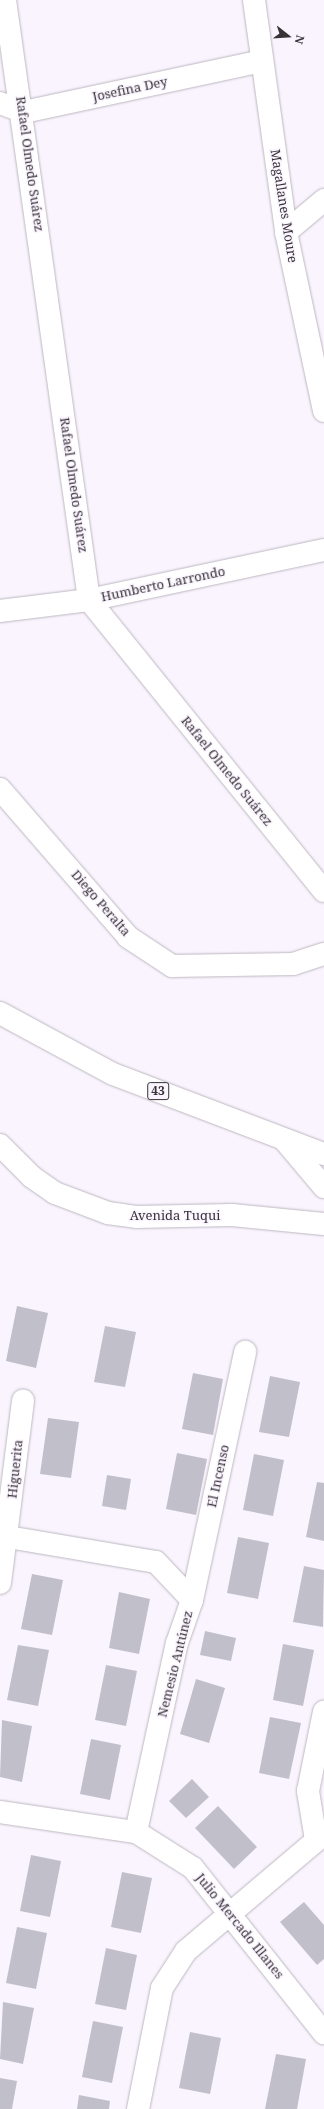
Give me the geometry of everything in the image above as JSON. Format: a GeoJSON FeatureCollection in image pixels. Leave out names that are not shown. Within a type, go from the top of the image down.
{"type":"FeatureCollection","features":[{"type":"Feature","properties":{"kind":"street","name":"Rafael Olmedo Suárez"},"geometry":{"type":"LineString","coordinates":[[5,0],[24,112],[89,600],[324,891]]}},
{"type":"Feature","properties":{"kind":"street","name":"Magallanes Moure"},"geometry":{"type":"LineString","coordinates":[[254,0],[261,61],[286,232],[324,411]]}},
{"type":"Feature","properties":{"kind":"street","name":"Josefina Dey"},"geometry":{"type":"LineString","coordinates":[[24,112],[261,61]]}},
{"type":"Feature","properties":{"kind":"street"},"geometry":{"type":"LineString","coordinates":[[0,104],[24,112]]}},
{"type":"Feature","properties":{"kind":"street"},"geometry":{"type":"LineString","coordinates":[[286,232],[324,200]]}},
{"type":"Feature","properties":{"kind":"street","name":"Humberto Larrondo"},"geometry":{"type":"LineString","coordinates":[[0,611],[89,600],[324,550]]}},
{"type":"Feature","properties":{"kind":"street","name":"Diego Peralta"},"geometry":{"type":"LineString","coordinates":[[0,789],[128,937],[172,966],[293,964],[324,954]]}},
{"type":"Feature","properties":{"kind":"street","name":"43"},"geometry":{"type":"LineString","coordinates":[[0,1013],[114,1074],[285,1141],[324,1154]]}},
{"type":"Feature","properties":{"kind":"street"},"geometry":{"type":"LineString","coordinates":[[285,1141],[324,1186]]}},
{"type":"Feature","properties":{"kind":"street","name":"Avenida Tuqui"},"geometry":{"type":"LineString","coordinates":[[0,1145],[32,1177],[55,1193],[108,1213],[136,1217],[232,1215],[324,1224]]}},
{"type":"Feature","properties":{"kind":"street","name":"El Incenso"},"geometry":{"type":"LineString","coordinates":[[192,1600],[245,1352]]}},
{"type":"Feature","properties":{"kind":"street","name":"Higuerita"},"geometry":{"type":"LineString","coordinates":[[0,1583],[8,1537],[23,1400]]}},
{"type":"Feature","properties":{"kind":"street","name":"Nemesio Antúnez"},"geometry":{"type":"LineString","coordinates":[[8,1537],[156,1562],[192,1600],[177,1643],[136,1832]]}},
{"type":"Feature","properties":{"kind":"street"},"geometry":{"type":"LineString","coordinates":[[138,2109],[162,1988],[186,1951],[232,1915],[320,1837],[308,1791],[324,1712]]}},
{"type":"Feature","properties":{"kind":"street","name":"Julio Mercado Illanes"},"geometry":{"type":"LineString","coordinates":[[0,1812],[136,1832],[193,1868],[232,1915],[324,2033]]}},
{"type":"Feature","properties":{"kind":"building"},"geometry":{"type":"Polygon","coordinates":[[[17,1306],[48,1313],[36,1368],[6,1361],[17,1306]]]}},
{"type":"Feature","properties":{"kind":"building"},"geometry":{"type":"Polygon","coordinates":[[[105,1326],[136,1332],[125,1387],[94,1382],[105,1326]]]}},
{"type":"Feature","properties":{"kind":"building"},"geometry":{"type":"Polygon","coordinates":[[[193,1373],[223,1379],[213,1435],[182,1429],[193,1373]]]}},
{"type":"Feature","properties":{"kind":"building"},"geometry":{"type":"Polygon","coordinates":[[[270,1376],[300,1382],[289,1437],[259,1432],[270,1376]]]}},
{"type":"Feature","properties":{"kind":"building"},"geometry":{"type":"Polygon","coordinates":[[[48,1418],[79,1422],[71,1478],[40,1474],[48,1418]]]}},
{"type":"Feature","properties":{"kind":"building"},"geometry":{"type":"Polygon","coordinates":[[[177,1453],[207,1459],[196,1515],[166,1509],[177,1453]]]}},
{"type":"Feature","properties":{"kind":"building"},"geometry":{"type":"Polygon","coordinates":[[[254,1454],[284,1460],[273,1516],[243,1510],[254,1454]]]}},
{"type":"Feature","properties":{"kind":"building"},"geometry":{"type":"Polygon","coordinates":[[[107,1475],[131,1479],[126,1510],[102,1506],[107,1475]]]}},
{"type":"Feature","properties":{"kind":"building"},"geometry":{"type":"Polygon","coordinates":[[[317,1482],[324,1483],[324,1541],[306,1537],[317,1482]]]}},
{"type":"Feature","properties":{"kind":"building"},"geometry":{"type":"Polygon","coordinates":[[[238,1537],[269,1543],[258,1599],[227,1593],[238,1537]]]}},
{"type":"Feature","properties":{"kind":"building"},"geometry":{"type":"Polygon","coordinates":[[[304,1566],[324,1570],[323,1627],[293,1622],[304,1566]]]}},
{"type":"Feature","properties":{"kind":"building"},"geometry":{"type":"Polygon","coordinates":[[[32,1574],[63,1580],[52,1635],[21,1629],[32,1574]]]}},
{"type":"Feature","properties":{"kind":"building"},"geometry":{"type":"Polygon","coordinates":[[[119,1592],[150,1599],[139,1654],[109,1648],[119,1592]]]}},
{"type":"Feature","properties":{"kind":"building"},"geometry":{"type":"Polygon","coordinates":[[[205,1631],[236,1638],[231,1661],[200,1655],[205,1631]]]}},
{"type":"Feature","properties":{"kind":"building"},"geometry":{"type":"Polygon","coordinates":[[[283,1644],[314,1650],[303,1706],[273,1700],[283,1644]]]}},
{"type":"Feature","properties":{"kind":"building"},"geometry":{"type":"Polygon","coordinates":[[[18,1645],[49,1650],[38,1706],[7,1700],[18,1645]]]}},
{"type":"Feature","properties":{"kind":"building"},"geometry":{"type":"Polygon","coordinates":[[[106,1665],[137,1671],[126,1726],[95,1720],[106,1665]]]}},
{"type":"Feature","properties":{"kind":"building"},"geometry":{"type":"Polygon","coordinates":[[[196,1679],[225,1688],[209,1743],[180,1734],[196,1679]]]}},
{"type":"Feature","properties":{"kind":"building"},"geometry":{"type":"Polygon","coordinates":[[[270,1717],[301,1723],[289,1779],[259,1773],[270,1717]]]}},
{"type":"Feature","properties":{"kind":"building"},"geometry":{"type":"Polygon","coordinates":[[[2,1720],[32,1726],[22,1782],[0,1777],[2,1720]]]}},
{"type":"Feature","properties":{"kind":"building"},"geometry":{"type":"Polygon","coordinates":[[[91,1739],[121,1745],[110,1800],[80,1794],[91,1739]]]}},
{"type":"Feature","properties":{"kind":"building"},"geometry":{"type":"Polygon","coordinates":[[[192,1779],[209,1797],[186,1818],[169,1801],[192,1779]]]}},
{"type":"Feature","properties":{"kind":"building"},"geometry":{"type":"Polygon","coordinates":[[[218,1806],[257,1847],[234,1869],[195,1828],[218,1806]]]}},
{"type":"Feature","properties":{"kind":"building"},"geometry":{"type":"Polygon","coordinates":[[[31,1855],[61,1861],[50,1917],[20,1911],[31,1855]]]}},
{"type":"Feature","properties":{"kind":"building"},"geometry":{"type":"Polygon","coordinates":[[[122,1872],[152,1878],[141,1933],[111,1927],[122,1872]]]}},
{"type":"Feature","properties":{"kind":"building"},"geometry":{"type":"Polygon","coordinates":[[[304,1902],[324,1925],[324,1959],[317,1965],[280,1922],[304,1902]]]}},
{"type":"Feature","properties":{"kind":"building"},"geometry":{"type":"Polygon","coordinates":[[[17,1927],[47,1933],[36,1989],[6,1983],[17,1927]]]}},
{"type":"Feature","properties":{"kind":"building"},"geometry":{"type":"Polygon","coordinates":[[[106,1948],[137,1955],[126,2010],[95,2004],[106,1948]]]}},
{"type":"Feature","properties":{"kind":"building"},"geometry":{"type":"Polygon","coordinates":[[[3,2002],[34,2008],[23,2064],[0,2059],[3,2002]]]}},
{"type":"Feature","properties":{"kind":"building"},"geometry":{"type":"Polygon","coordinates":[[[93,2021],[123,2027],[112,2083],[82,2077],[93,2021]]]}},
{"type":"Feature","properties":{"kind":"building"},"geometry":{"type":"Polygon","coordinates":[[[190,2032],[221,2038],[210,2094],[179,2088],[190,2032]]]}},
{"type":"Feature","properties":{"kind":"building"},"geometry":{"type":"Polygon","coordinates":[[[276,2054],[306,2059],[297,2109],[265,2109],[276,2054]]]}},
{"type":"Feature","properties":{"kind":"building"},"geometry":{"type":"Polygon","coordinates":[[[0,2078],[17,2081],[12,2109],[0,2109],[0,2078]]]}},
{"type":"Feature","properties":{"kind":"building"},"geometry":{"type":"Polygon","coordinates":[[[79,2095],[110,2101],[109,2109],[77,2109],[79,2095]]]}}]}
